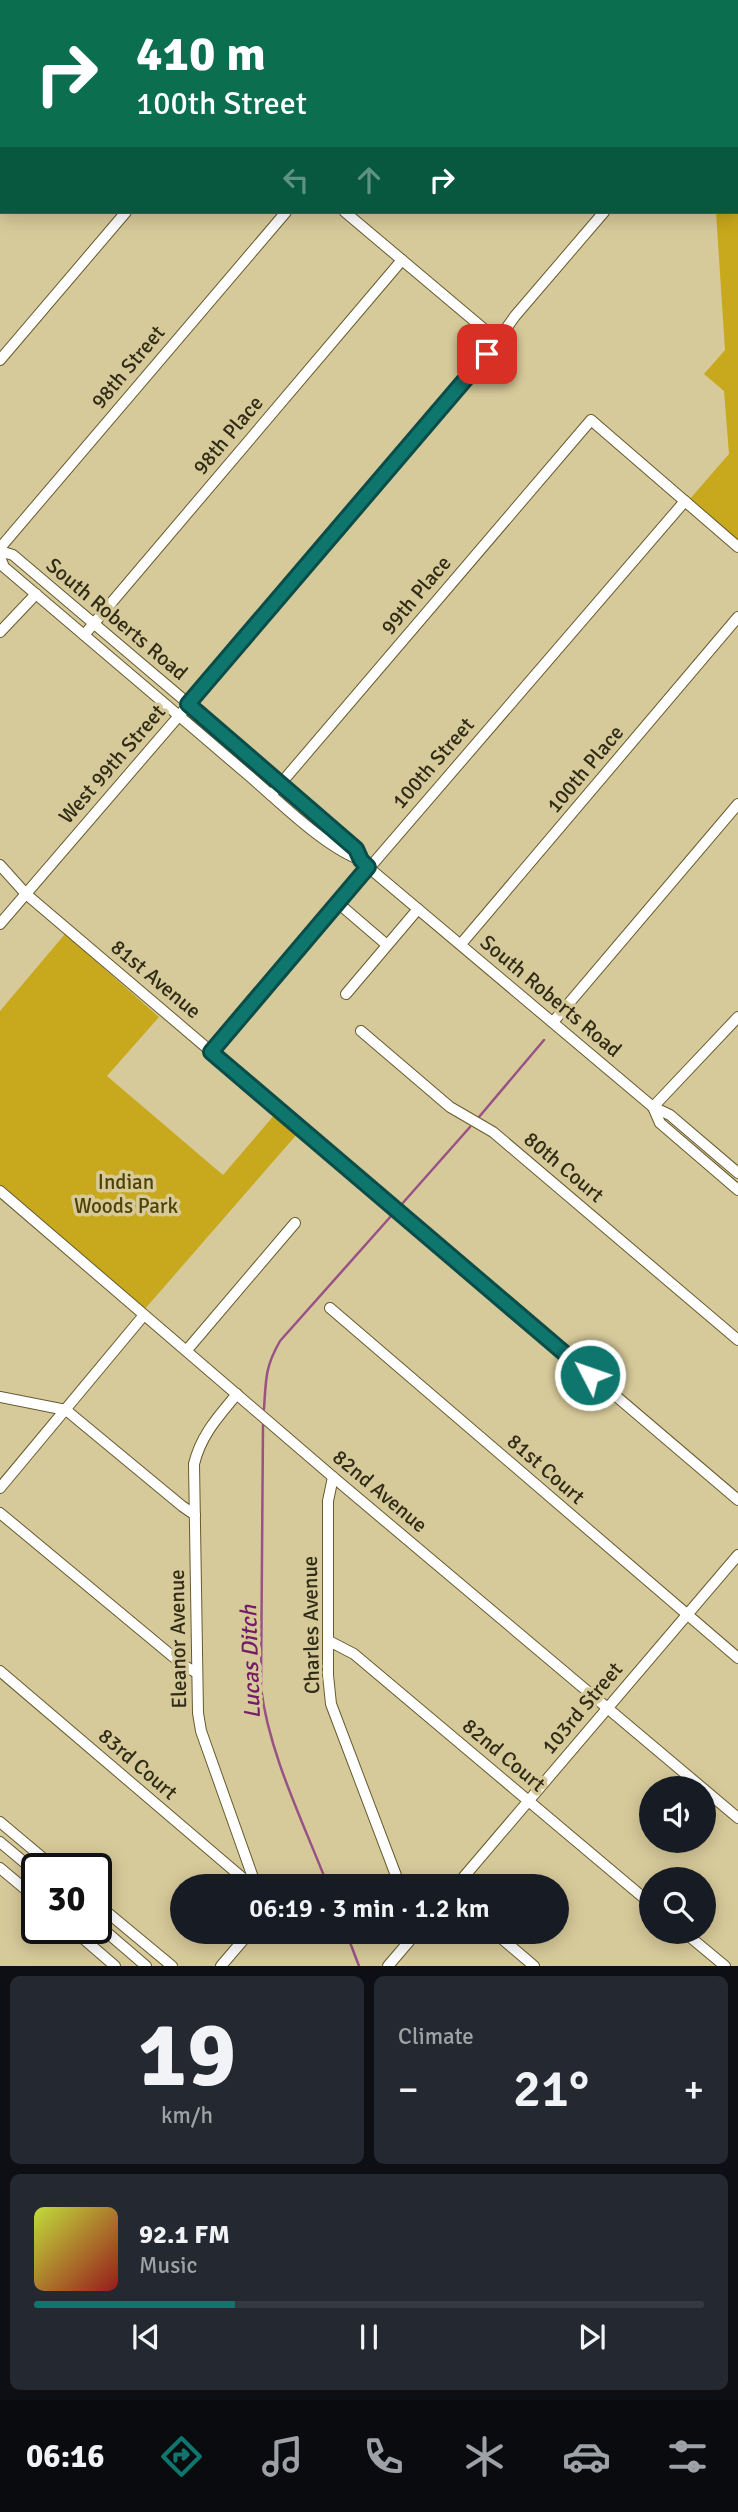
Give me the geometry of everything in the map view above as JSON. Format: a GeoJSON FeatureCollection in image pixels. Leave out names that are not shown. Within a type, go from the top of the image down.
{"type":"FeatureCollection","features":[{"type":"Feature","properties":{"kind":"street"},"geometry":{"type":"LineString","coordinates":[[0,360],[124,214]]}},
{"type":"Feature","properties":{"kind":"street","name":"98th Street"},"geometry":{"type":"LineString","coordinates":[[0,550],[284,214]]}},
{"type":"Feature","properties":{"kind":"street"},"geometry":{"type":"LineString","coordinates":[[347,214],[497,341]]}},
{"type":"Feature","properties":{"kind":"street","name":"West 99th Street"},"geometry":{"type":"LineString","coordinates":[[0,924],[469,378],[515,316],[602,214]]}},
{"type":"Feature","properties":{"kind":"street","name":"98th Place"},"geometry":{"type":"LineString","coordinates":[[84,635],[402,260]]}},
{"type":"Feature","properties":{"kind":"street","name":"99th Place"},"geometry":{"type":"LineString","coordinates":[[271,795],[591,420],[685,501]]}},
{"type":"Feature","properties":{"kind":"street"},"geometry":{"type":"LineString","coordinates":[[685,501],[738,547]]}},
{"type":"Feature","properties":{"kind":"street","name":"100th Street"},"geometry":{"type":"LineString","coordinates":[[211,1052],[338,903],[364,864],[685,501]]}},
{"type":"Feature","properties":{"kind":"street","name":"South Roberts Road"},"geometry":{"type":"LineString","coordinates":[[0,550],[13,555],[282,783],[356,849],[364,864]]}},
{"type":"Feature","properties":{"kind":"street","name":"South Roberts Road"},"geometry":{"type":"LineString","coordinates":[[0,557],[4,567],[271,795],[347,855],[364,864],[653,1107],[670,1115],[738,1173]]}},
{"type":"Feature","properties":{"kind":"street"},"geometry":{"type":"LineString","coordinates":[[0,632],[36,594]]}},
{"type":"Feature","properties":{"kind":"street","name":"100th Place"},"geometry":{"type":"LineString","coordinates":[[461,944],[738,617]]}},
{"type":"Feature","properties":{"kind":"street"},"geometry":{"type":"LineString","coordinates":[[553,1022],[738,804]]}},
{"type":"Feature","properties":{"kind":"street","name":"81st Avenue"},"geometry":{"type":"LineString","coordinates":[[0,865],[26,894],[738,1500]]}},
{"type":"Feature","properties":{"kind":"street"},"geometry":{"type":"LineString","coordinates":[[338,903],[387,945]]}},
{"type":"Feature","properties":{"kind":"street"},"geometry":{"type":"LineString","coordinates":[[346,993],[418,909]]}},
{"type":"Feature","properties":{"kind":"street"},"geometry":{"type":"LineString","coordinates":[[653,1107],[738,1017]]}},
{"type":"Feature","properties":{"kind":"street","name":"80th Court"},"geometry":{"type":"LineString","coordinates":[[362,1031],[460,1114],[493,1132],[738,1340]]}},
{"type":"Feature","properties":{"kind":"street","name":"South Roberts Road"},"geometry":{"type":"LineString","coordinates":[[653,1107],[660,1123],[738,1190]]}},
{"type":"Feature","properties":{"kind":"street","name":"82nd Avenue"},"geometry":{"type":"LineString","coordinates":[[0,1191],[738,1818]]}},
{"type":"Feature","properties":{"kind":"street"},"geometry":{"type":"LineString","coordinates":[[187,1350],[295,1223]]}},
{"type":"Feature","properties":{"kind":"street","name":"81st Court"},"geometry":{"type":"LineString","coordinates":[[330,1308],[738,1658]]}},
{"type":"Feature","properties":{"kind":"street"},"geometry":{"type":"LineString","coordinates":[[0,1488],[144,1315]]}},
{"type":"Feature","properties":{"kind":"street","name":"Eleanor Avenue"},"geometry":{"type":"LineString","coordinates":[[237,1394],[208,1429],[198,1448],[194,1464],[197,1673],[201,1731],[250,1874]]}},
{"type":"Feature","properties":{"kind":"street"},"geometry":{"type":"LineString","coordinates":[[0,1397],[66,1410],[195,1515]]}},
{"type":"Feature","properties":{"kind":"street","name":"Charles Avenue"},"geometry":{"type":"LineString","coordinates":[[333,1476],[328,1501],[329,1690],[335,1719],[395,1874]]}},
{"type":"Feature","properties":{"kind":"street"},"geometry":{"type":"LineString","coordinates":[[0,1513],[183,1665],[197,1673]]}},
{"type":"Feature","properties":{"kind":"street","name":"103rd Street"},"geometry":{"type":"LineString","coordinates":[[466,1874],[738,1555]]}},
{"type":"Feature","properties":{"kind":"street","name":"82nd Court"},"geometry":{"type":"LineString","coordinates":[[328,1641],[354,1654],[639,1895]]}},
{"type":"Feature","properties":{"kind":"street","name":"83rd Court"},"geometry":{"type":"LineString","coordinates":[[0,1671],[240,1874]]}},
{"type":"Feature","properties":{"kind":"street"},"geometry":{"type":"LineString","coordinates":[[0,1822],[37,1853]]}},
{"type":"Feature","properties":{"kind":"street"},"geometry":{"type":"LineString","coordinates":[[0,1842],[21,1860]]}},
{"type":"Feature","properties":{"kind":"street"},"geometry":{"type":"LineString","coordinates":[[0,1868],[21,1886]]}},
{"type":"Feature","properties":{"kind":"street"},"geometry":{"type":"LineString","coordinates":[[112,1916],[172,1966]]}},
{"type":"Feature","properties":{"kind":"street"},"geometry":{"type":"LineString","coordinates":[[112,1937],[146,1966]]}},
{"type":"Feature","properties":{"kind":"street"},"geometry":{"type":"LineString","coordinates":[[90,1944],[116,1966]]}},
{"type":"Feature","properties":{"kind":"street"},"geometry":{"type":"LineString","coordinates":[[221,1966],[240,1944]]}},
{"type":"Feature","properties":{"kind":"street"},"geometry":{"type":"LineString","coordinates":[[388,1966],[407,1944]]}},
{"type":"Feature","properties":{"kind":"street"},"geometry":{"type":"LineString","coordinates":[[508,1944],[534,1966]]}},
{"type":"Feature","properties":{"kind":"street"},"geometry":{"type":"LineString","coordinates":[[698,1944],[724,1966]]}},
{"type":"Feature","properties":{"kind":"green space"},"geometry":{"type":"Polygon","coordinates":[[[716,214],[738,214],[738,542],[689,500],[729,454],[724,391],[704,374],[725,350],[716,214]]]}},
{"type":"Feature","properties":{"kind":"green space","name":"Indian Woods Park"},"geometry":{"type":"Polygon","coordinates":[[[65,934],[159,1017],[107,1076],[223,1175],[276,1113],[298,1133],[144,1310],[0,1187],[0,1011],[65,934]]]}},
{"type":"Feature","properties":{"kind":"waterway","name":"Lucas Ditch"},"geometry":{"type":"LineString","coordinates":[[479,1117],[544,1040]]}},
{"type":"Feature","properties":{"kind":"waterway","name":"Lucas Ditch"},"geometry":{"type":"LineString","coordinates":[[401,1205],[470,1127]]}},
{"type":"Feature","properties":{"kind":"waterway","name":"Lucas Ditch"},"geometry":{"type":"LineString","coordinates":[[264,1409],[269,1366],[280,1341],[392,1215]]}},
{"type":"Feature","properties":{"kind":"waterway","name":"Lucas Ditch"},"geometry":{"type":"LineString","coordinates":[[263,1425],[261,1688],[279,1763],[323,1874]]}},
{"type":"Feature","properties":{"kind":"waterway","name":"Lucas Ditch"},"geometry":{"type":"LineString","coordinates":[[351,1944],[359,1966]]}},
{"type":"Feature","properties":{"kind":"route"},"geometry":{"type":"LineString","coordinates":[[487,354],[478,368],[188,704],[356,849],[368,867],[211,1052],[590,1375]]}}]}
